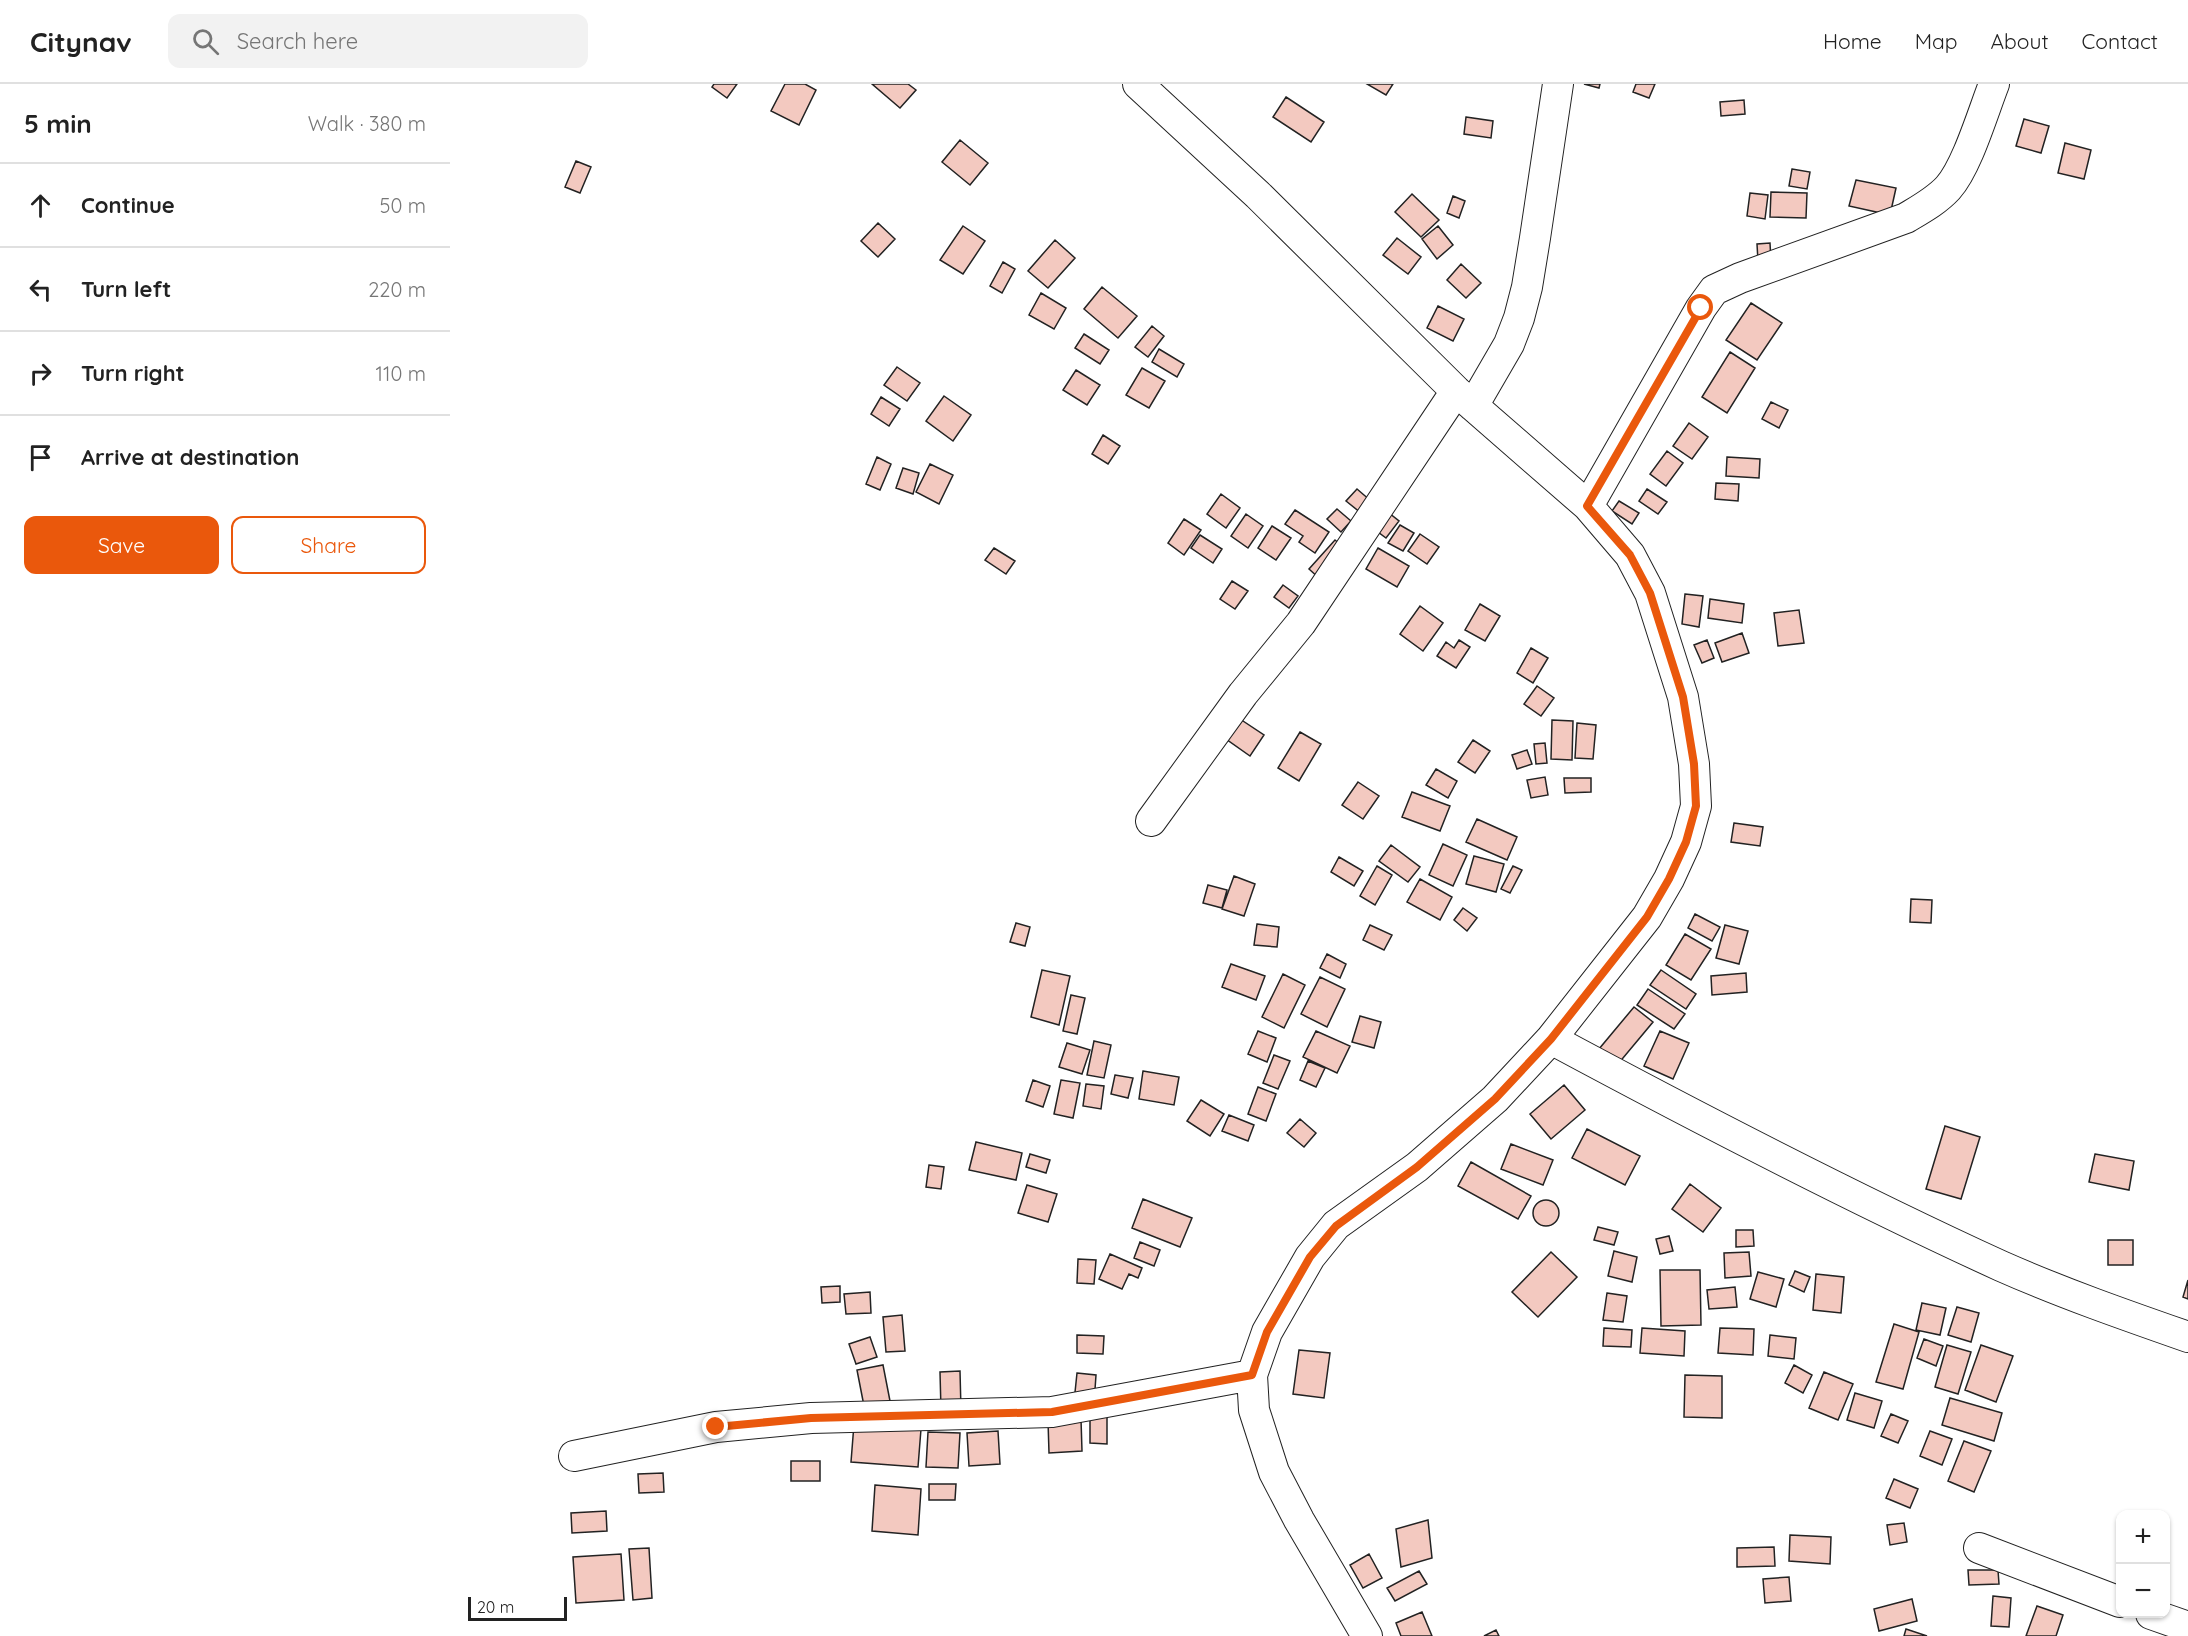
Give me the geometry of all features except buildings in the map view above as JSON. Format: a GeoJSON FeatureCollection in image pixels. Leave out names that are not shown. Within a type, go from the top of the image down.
{"type":"FeatureCollection","features":[{"type":"Feature","properties":{"kind":"street"},"geometry":{"type":"LineString","coordinates":[[1138,84],[1258,195],[1464,398],[1587,506],[1630,555],[1650,593],[1683,697],[1694,764],[1696,806],[1686,842],[1669,879],[1647,917],[1551,1039],[1495,1099],[1417,1167],[1336,1226],[1310,1257],[1267,1332],[1252,1375],[1254,1410],[1274,1472],[1299,1520],[1367,1636]]}},
{"type":"Feature","properties":{"kind":"street"},"geometry":{"type":"LineString","coordinates":[[1151,821],[1242,694],[1301,623],[1464,398],[1509,344],[1519,318],[1535,238],[1558,84]]}},
{"type":"Feature","properties":{"kind":"street"},"geometry":{"type":"LineString","coordinates":[[1587,506],[1701,308],[1714,290],[1740,278],[1906,218],[1929,205],[1949,187],[1965,157],[1994,84]]}},
{"type":"Feature","properties":{"kind":"street"},"geometry":{"type":"LineString","coordinates":[[1551,1039],[1726,1132],[2002,1266],[2104,1307],[2188,1337]]}},
{"type":"Feature","properties":{"kind":"street"},"geometry":{"type":"LineString","coordinates":[[574,1456],[716,1427],[811,1418],[1052,1412],[1252,1375]]}},
{"type":"Feature","properties":{"kind":"street"},"geometry":{"type":"LineString","coordinates":[[1979,1548],[2116,1600]]}},
{"type":"Feature","properties":{"kind":"street"},"geometry":{"type":"LineString","coordinates":[[2162,1618],[2188,1628]]}},
{"type":"Feature","properties":{"kind":"route"},"geometry":{"type":"LineString","coordinates":[[716,1427],[811,1418],[1052,1412],[1252,1375],[1267,1332],[1290,1289],[1310,1257],[1336,1226],[1417,1167],[1495,1099],[1551,1039],[1647,917],[1669,879],[1686,842],[1696,806],[1694,764],[1683,697],[1650,593],[1630,555],[1587,506],[1701,308]]}}]}
